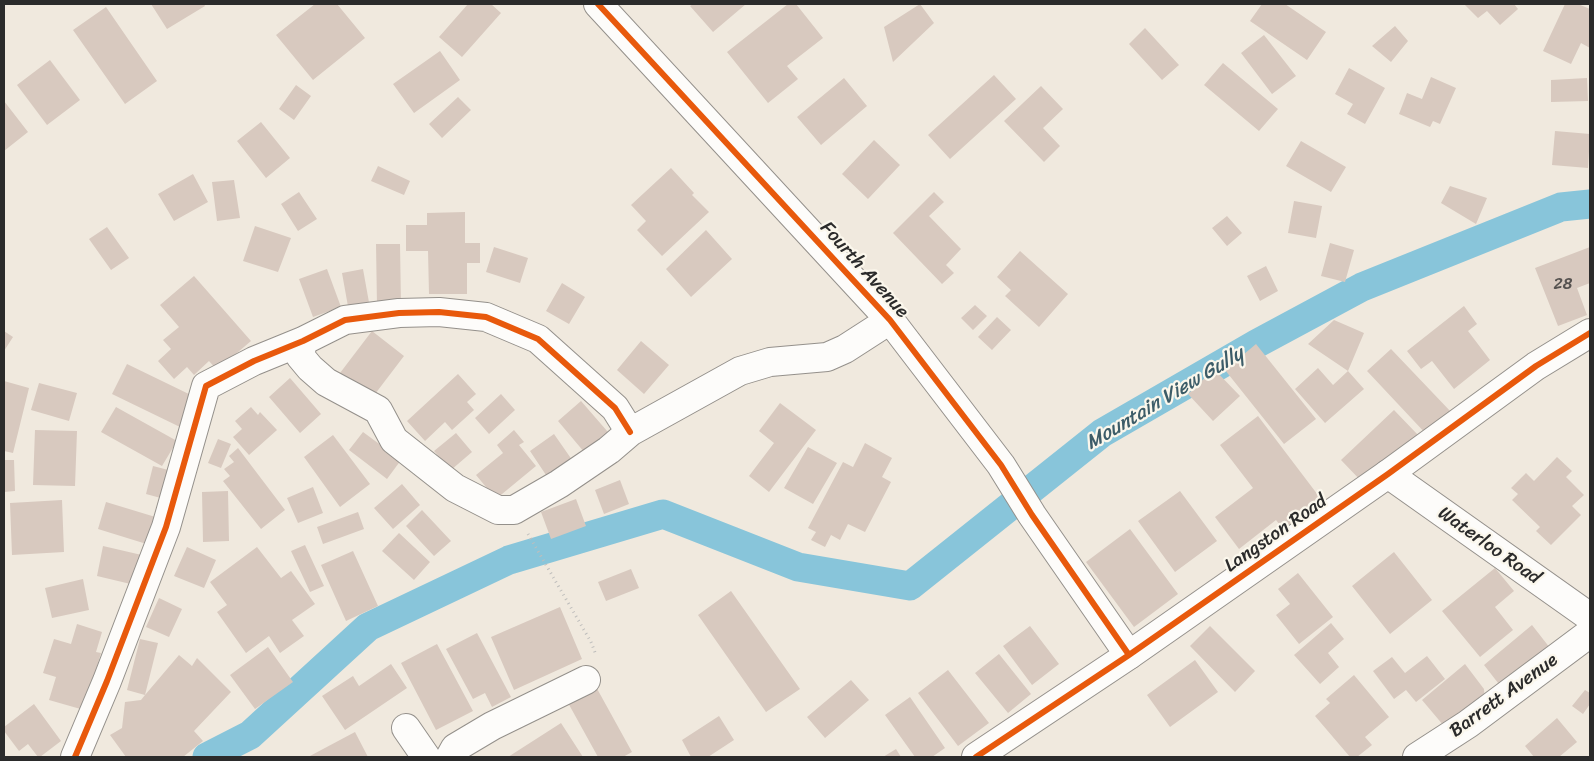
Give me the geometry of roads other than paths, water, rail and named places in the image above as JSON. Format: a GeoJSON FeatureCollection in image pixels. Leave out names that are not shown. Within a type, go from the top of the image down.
{"type":"FeatureCollection","features":[{"type":"Feature","properties":{"kind":"street","name":"Fourth Avenue"},"geometry":{"type":"LineString","coordinates":[[598,4],[890,320],[1002,465],[1032,515],[1129,655]]}},
{"type":"Feature","properties":{"kind":"street"},"geometry":{"type":"LineString","coordinates":[[75,757],[107,681],[166,526],[206,386],[254,361],[345,320],[399,313],[439,312],[486,317],[538,339],[615,408],[630,432]]}},
{"type":"Feature","properties":{"kind":"street"},"geometry":{"type":"LineString","coordinates":[[303,340],[300,356],[310,368],[326,382],[378,410],[394,440],[455,488],[498,510],[514,510],[559,484],[610,450],[630,432],[740,372],[770,362],[827,357],[845,349],[890,320]]}},
{"type":"Feature","properties":{"kind":"street","name":"Langston Road"},"geometry":{"type":"LineString","coordinates":[[976,757],[1129,655],[1388,474],[1536,366],[1590,333]]}},
{"type":"Feature","properties":{"kind":"street","name":"Waterloo Road"},"geometry":{"type":"LineString","coordinates":[[1388,474],[1590,617]]}},
{"type":"Feature","properties":{"kind":"street","name":"Barrett Avenue"},"geometry":{"type":"LineString","coordinates":[[1417,757],[1468,724],[1590,633]]}},
{"type":"Feature","properties":{"kind":"street"},"geometry":{"type":"LineString","coordinates":[[450,757],[455,748],[492,726],[586,680]]}},
{"type":"Feature","properties":{"kind":"street"},"geometry":{"type":"LineString","coordinates":[[406,728],[426,757]]}},
{"type":"Feature","properties":{"kind":"waterway","name":"Mountain View Gully"},"geometry":{"type":"LineString","coordinates":[[207,757],[250,735],[368,627],[509,560],[663,514],[798,567],[910,586],[1102,433],[1256,344],[1362,287],[1561,207],[1590,204]]}}]}
